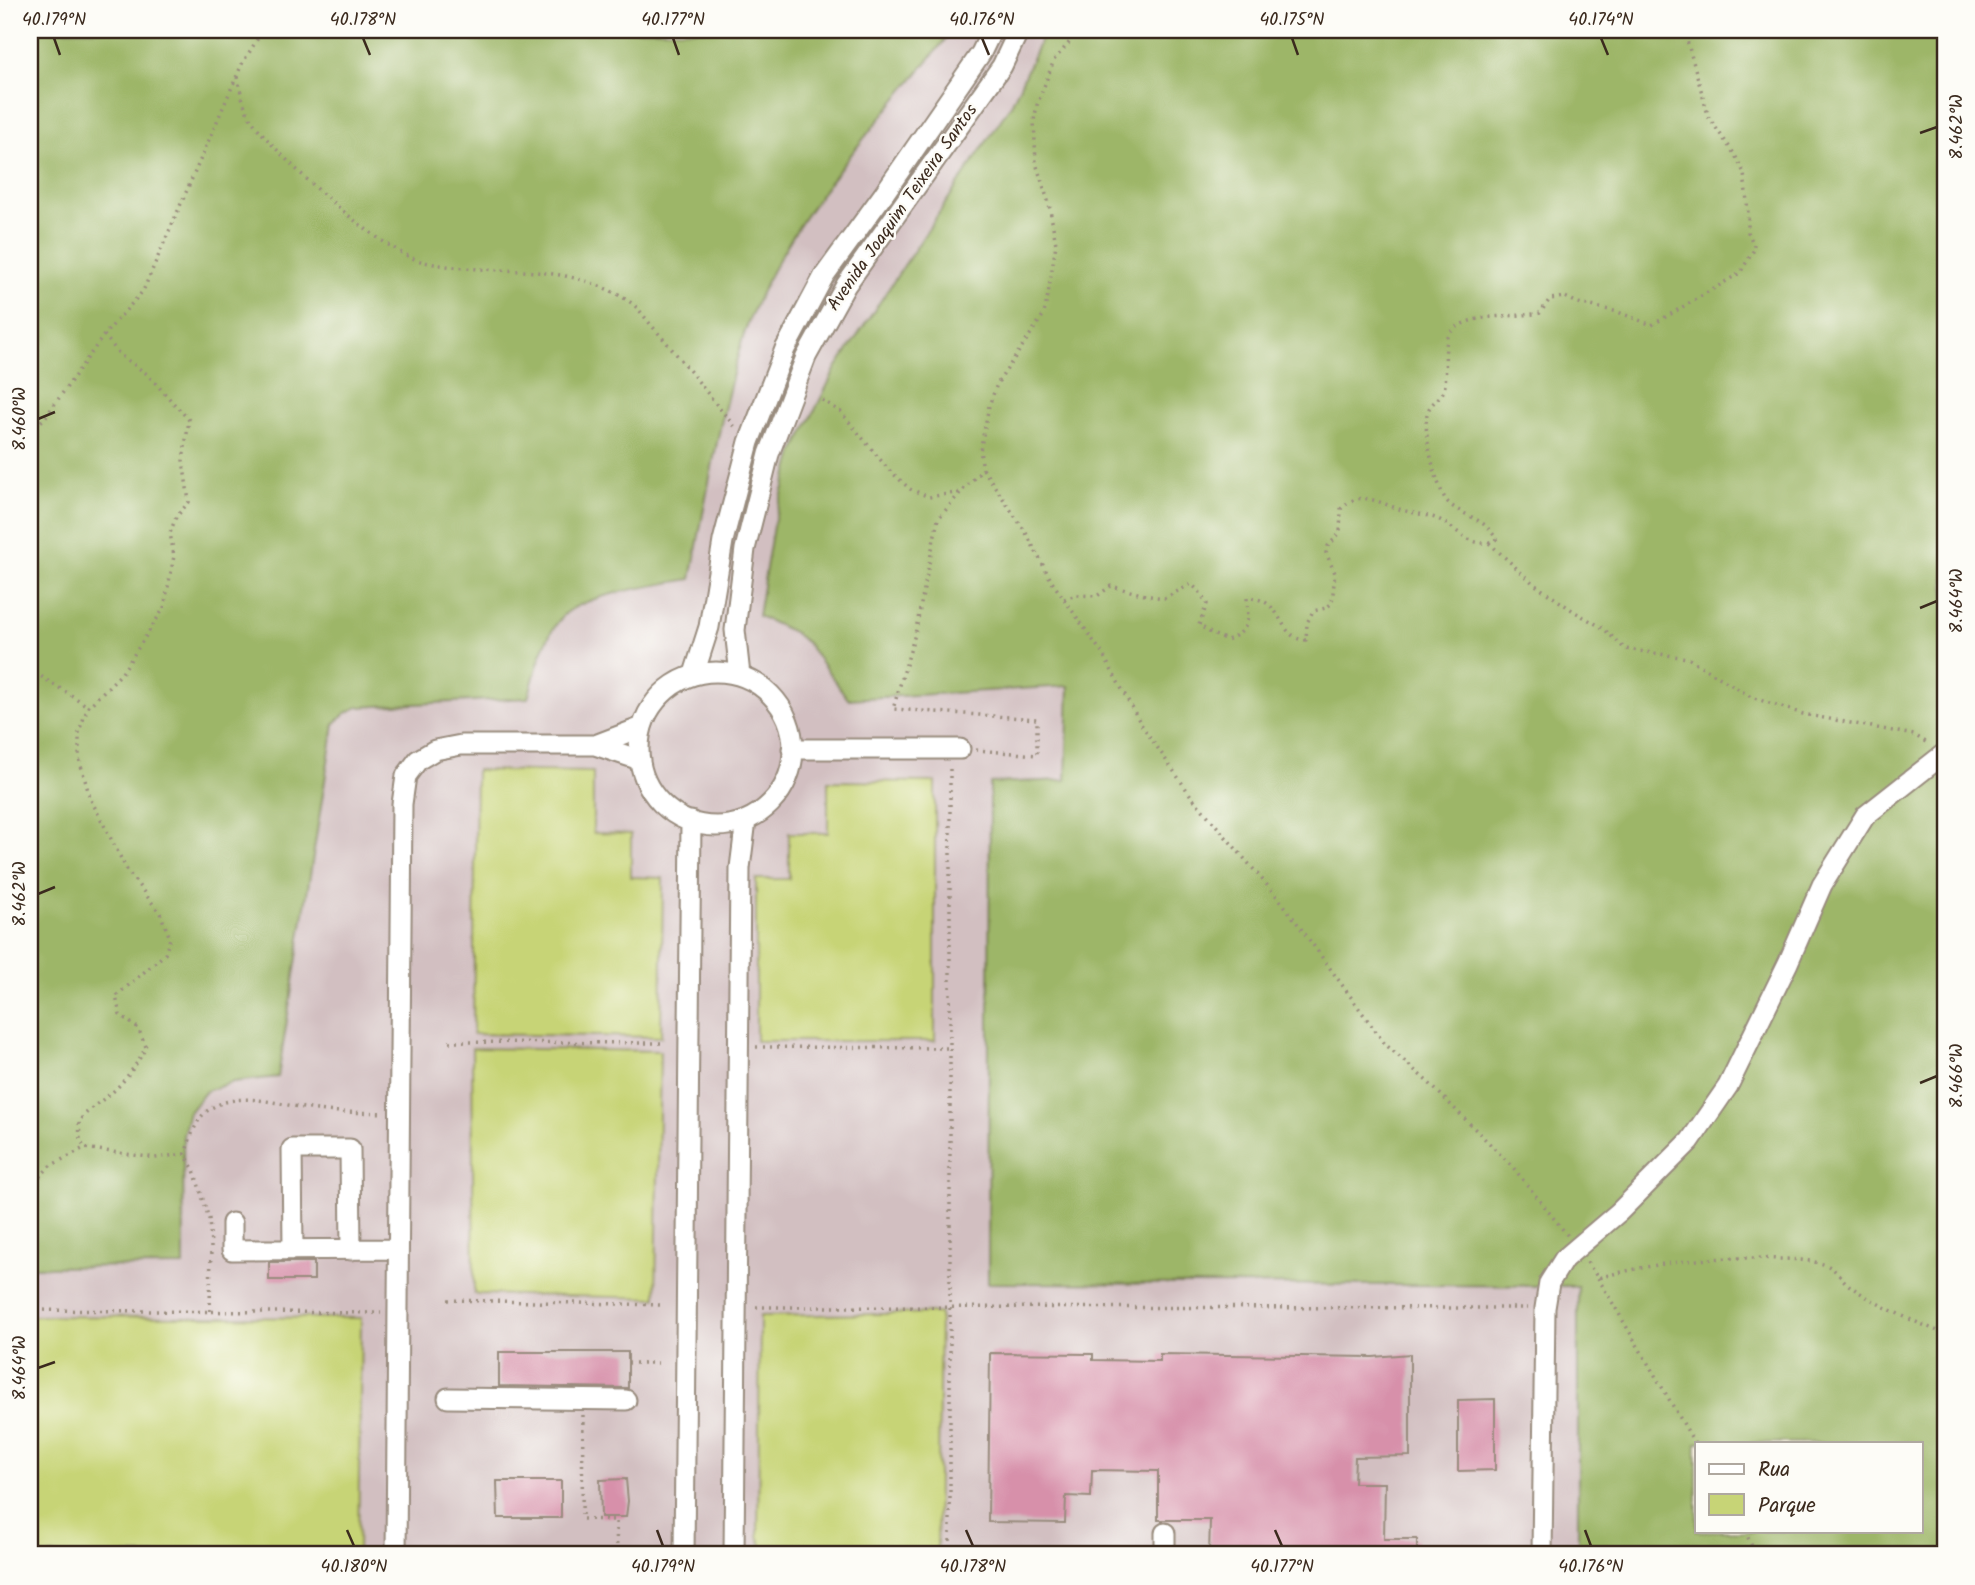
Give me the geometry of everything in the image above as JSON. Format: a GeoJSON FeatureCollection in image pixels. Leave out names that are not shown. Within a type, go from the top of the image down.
{"type":"FeatureCollection","features":[{"type":"Feature","properties":{"kind":"street","name":"Avenida Joaquim Teixeira Santos"},"geometry":{"type":"LineString","coordinates":[[694,674],[709,627],[723,541],[749,442],[785,349],[824,276],[966,74],[992,30]]}},
{"type":"Feature","properties":{"kind":"street","name":"Avenida Joaquim Teixeira Santos"},"geometry":{"type":"LineString","coordinates":[[740,675],[734,630],[745,549],[769,454],[806,357],[846,285],[1002,66],[1019,30]]}},
{"type":"Feature","properties":{"kind":"street"},"geometry":{"type":"LineString","coordinates":[[717,671],[740,675],[763,687],[781,707],[791,732],[793,759],[785,784],[769,805],[746,820],[728,825],[691,821],[672,812],[657,798],[646,780],[640,760],[642,727],[653,704],[671,685],[694,674],[717,671]]}},
{"type":"Feature","properties":{"kind":"street"},"geometry":{"type":"LineString","coordinates":[[595,745],[642,727]]}},
{"type":"Feature","properties":{"kind":"street"},"geometry":{"type":"LineString","coordinates":[[396,1555],[402,804],[406,776],[418,760],[435,750],[461,745],[595,745],[640,760]]}},
{"type":"Feature","properties":{"kind":"street"},"geometry":{"type":"LineString","coordinates":[[792,749],[955,749]]}},
{"type":"Feature","properties":{"kind":"street"},"geometry":{"type":"LineString","coordinates":[[1542,1555],[1545,1308],[1553,1273],[1576,1247],[1619,1212],[1690,1141],[1728,1086],[1788,963],[1822,884],[1865,816],[1942,755]]}},
{"type":"Feature","properties":{"kind":"street"},"geometry":{"type":"LineString","coordinates":[[734,1555],[740,868],[746,820]]}},
{"type":"Feature","properties":{"kind":"street"},"geometry":{"type":"LineString","coordinates":[[684,1555],[691,821]]}},
{"type":"Feature","properties":{"kind":"street"},"geometry":{"type":"LineString","coordinates":[[293,1250],[292,1149],[350,1149],[351,1250]]}},
{"type":"Feature","properties":{"kind":"street"},"geometry":{"type":"LineString","coordinates":[[232,1223],[232,1250],[398,1250]]}},
{"type":"Feature","properties":{"kind":"street"},"geometry":{"type":"LineString","coordinates":[[448,1398],[626,1400]]}},
{"type":"Feature","properties":{"kind":"street"},"geometry":{"type":"LineString","coordinates":[[1165,1533],[1165,1555]]}},
{"type":"Feature","properties":{"kind":"path"},"geometry":{"type":"LineString","coordinates":[[30,430],[44,419],[104,335],[144,291],[242,64],[263,30]]}},
{"type":"Feature","properties":{"kind":"path"},"geometry":{"type":"LineString","coordinates":[[1080,30],[1054,60],[1037,105],[1034,121],[1036,163],[1049,204],[1056,244],[1052,279],[1044,314],[1002,377],[989,406],[980,451],[983,469],[1025,531],[1064,599],[1102,653],[1141,723],[1191,796],[1284,905],[1385,1044],[1429,1083],[1512,1166],[1576,1247],[1598,1278],[1695,1444]]}},
{"type":"Feature","properties":{"kind":"path"},"geometry":{"type":"LineString","coordinates":[[1064,599],[1077,595],[1097,596],[1111,586],[1149,596],[1165,597],[1191,584],[1207,604],[1199,625],[1212,634],[1227,640],[1239,635],[1248,623],[1247,598],[1260,598],[1273,608],[1289,635],[1302,641],[1306,640],[1307,623],[1314,611],[1326,608],[1332,603],[1335,573],[1326,553],[1328,546],[1340,534],[1340,509],[1352,500],[1375,499],[1396,508],[1437,519],[1474,542],[1489,543],[1497,539],[1483,524],[1446,499],[1425,427],[1430,406],[1443,395],[1446,384],[1447,339],[1451,331],[1484,318],[1539,313],[1545,304],[1556,296],[1618,312],[1652,325],[1740,273],[1755,248],[1748,232],[1744,173],[1709,118],[1684,30]]}},
{"type":"Feature","properties":{"kind":"path"},"geometry":{"type":"LineString","coordinates":[[237,77],[251,120],[274,146],[332,200],[396,251],[423,262],[490,271],[520,270],[562,274],[585,279],[632,303],[679,355],[749,442]]}},
{"type":"Feature","properties":{"kind":"path"},"geometry":{"type":"LineString","coordinates":[[84,1148],[80,1139],[79,1121],[93,1105],[110,1095],[137,1065],[146,1047],[138,1028],[120,1015],[116,996],[165,954],[170,939],[160,913],[128,872],[90,798],[79,758],[79,732],[88,707],[122,673],[164,608],[174,555],[170,533],[176,517],[189,502],[183,460],[189,420],[147,374],[120,355],[104,335]]}},
{"type":"Feature","properties":{"kind":"path"},"geometry":{"type":"LineString","coordinates":[[822,400],[841,412],[888,469],[910,489],[929,497],[961,492]]}},
{"type":"Feature","properties":{"kind":"path"},"geometry":{"type":"LineString","coordinates":[[950,1555],[950,1048],[955,749],[1037,755],[1037,719],[893,709],[915,634],[938,519],[983,469]]}},
{"type":"Feature","properties":{"kind":"path"},"geometry":{"type":"LineString","coordinates":[[1489,543],[1534,584],[1602,628],[1625,649],[1688,658],[1751,697],[1803,714],[1913,735],[1933,746],[1942,755]]}},
{"type":"Feature","properties":{"kind":"path"},"geometry":{"type":"LineString","coordinates":[[30,668],[47,682],[76,697],[88,707]]}},
{"type":"Feature","properties":{"kind":"path"},"geometry":{"type":"LineString","coordinates":[[449,1042],[665,1043]]}},
{"type":"Feature","properties":{"kind":"path"},"geometry":{"type":"LineString","coordinates":[[738,1047],[950,1048]]}},
{"type":"Feature","properties":{"kind":"path"},"geometry":{"type":"LineString","coordinates":[[210,1311],[209,1219],[194,1170],[185,1154],[195,1126],[206,1111],[223,1103],[254,1099],[318,1110],[399,1114]]}},
{"type":"Feature","properties":{"kind":"path"},"geometry":{"type":"LineString","coordinates":[[30,1187],[50,1166],[84,1148],[155,1158],[185,1154]]}},
{"type":"Feature","properties":{"kind":"path"},"geometry":{"type":"LineString","coordinates":[[1598,1278],[1635,1268],[1712,1259],[1751,1257],[1804,1261],[1828,1265],[1849,1285],[1903,1318],[1945,1334]]}},
{"type":"Feature","properties":{"kind":"path"},"geometry":{"type":"LineString","coordinates":[[448,1300],[662,1305]]}},
{"type":"Feature","properties":{"kind":"path"},"geometry":{"type":"LineString","coordinates":[[756,1307],[1545,1308]]}},
{"type":"Feature","properties":{"kind":"path"},"geometry":{"type":"LineString","coordinates":[[30,1310],[397,1313]]}},
{"type":"Feature","properties":{"kind":"path"},"geometry":{"type":"LineString","coordinates":[[628,1363],[661,1363]]}},
{"type":"Feature","properties":{"kind":"path"},"geometry":{"type":"LineString","coordinates":[[583,1399],[582,1519],[616,1520],[617,1555]]}},
{"type":"Feature","properties":{"kind":"path"},"geometry":{"type":"LineString","coordinates":[[1745,1532],[1756,1555]]}},
{"type":"Feature","properties":{"kind":"shaded area"},"geometry":{"type":"Polygon","coordinates":[[[663,30],[1173,30],[1869,1096],[1697,1442],[1695,1442],[1695,1532],[1878,1555],[30,1555],[30,521],[663,30]]]}},
{"type":"Feature","properties":{"kind":"green space"},"geometry":{"type":"Polygon","coordinates":[[[30,30],[953,30],[840,168],[790,241],[768,280],[749,320],[734,371],[716,446],[691,579],[603,596],[572,609],[555,625],[550,635],[528,698],[358,707],[334,724],[278,1077],[233,1082],[206,1091],[189,1112],[183,1135],[184,1266],[30,1267],[30,30]]]}},
{"type":"Feature","properties":{"kind":"green space"},"geometry":{"type":"Polygon","coordinates":[[[1045,30],[1945,30],[1945,1555],[1578,1555],[1578,1286],[988,1283],[990,783],[1066,780],[1069,686],[848,699],[807,643],[793,632],[758,616],[773,526],[794,452],[836,368],[1012,103],[1045,30]]]}},
{"type":"Feature","properties":{"kind":"green space"},"geometry":{"type":"Polygon","coordinates":[[[476,770],[593,772],[593,833],[631,834],[631,877],[663,878],[661,1037],[473,1034],[476,770]]]}},
{"type":"Feature","properties":{"kind":"green space"},"geometry":{"type":"Polygon","coordinates":[[[828,781],[935,782],[935,1041],[756,1041],[756,879],[789,879],[789,833],[828,833],[828,781]]]}},
{"type":"Feature","properties":{"kind":"green space"},"geometry":{"type":"Polygon","coordinates":[[[472,1048],[660,1051],[656,1298],[474,1294],[472,1048]]]}},
{"type":"Feature","properties":{"kind":"green space"},"geometry":{"type":"Polygon","coordinates":[[[940,1313],[937,1555],[769,1555],[758,1536],[760,1316],[940,1313]]]}},
{"type":"Feature","properties":{"kind":"green space"},"geometry":{"type":"Polygon","coordinates":[[[30,1316],[361,1318],[358,1555],[30,1555],[30,1316]]]}},
{"type":"Feature","properties":{"kind":"building"},"geometry":{"type":"Polygon","coordinates":[[[269,1262],[314,1262],[314,1280],[269,1280],[269,1262]]]}},
{"type":"Feature","properties":{"kind":"building"},"geometry":{"type":"Polygon","coordinates":[[[499,1352],[628,1352],[628,1388],[499,1386],[499,1352]]]}},
{"type":"Feature","properties":{"kind":"building"},"geometry":{"type":"Polygon","coordinates":[[[990,1353],[1093,1354],[1093,1360],[1160,1361],[1160,1354],[1373,1357],[1410,1354],[1410,1456],[1355,1457],[1354,1483],[1385,1483],[1384,1539],[1417,1539],[1417,1555],[1209,1555],[1210,1520],[1158,1520],[1158,1471],[1092,1470],[1091,1497],[1066,1496],[1065,1523],[988,1522],[990,1353]]]}},
{"type":"Feature","properties":{"kind":"building"},"geometry":{"type":"Polygon","coordinates":[[[1495,1399],[1495,1470],[1458,1471],[1458,1400],[1495,1399]]]}},
{"type":"Feature","properties":{"kind":"building"},"geometry":{"type":"Polygon","coordinates":[[[626,1479],[626,1517],[601,1517],[600,1480],[626,1479]]]}},
{"type":"Feature","properties":{"kind":"building"},"geometry":{"type":"Polygon","coordinates":[[[497,1481],[561,1481],[561,1518],[498,1518],[497,1481]]]}}]}
